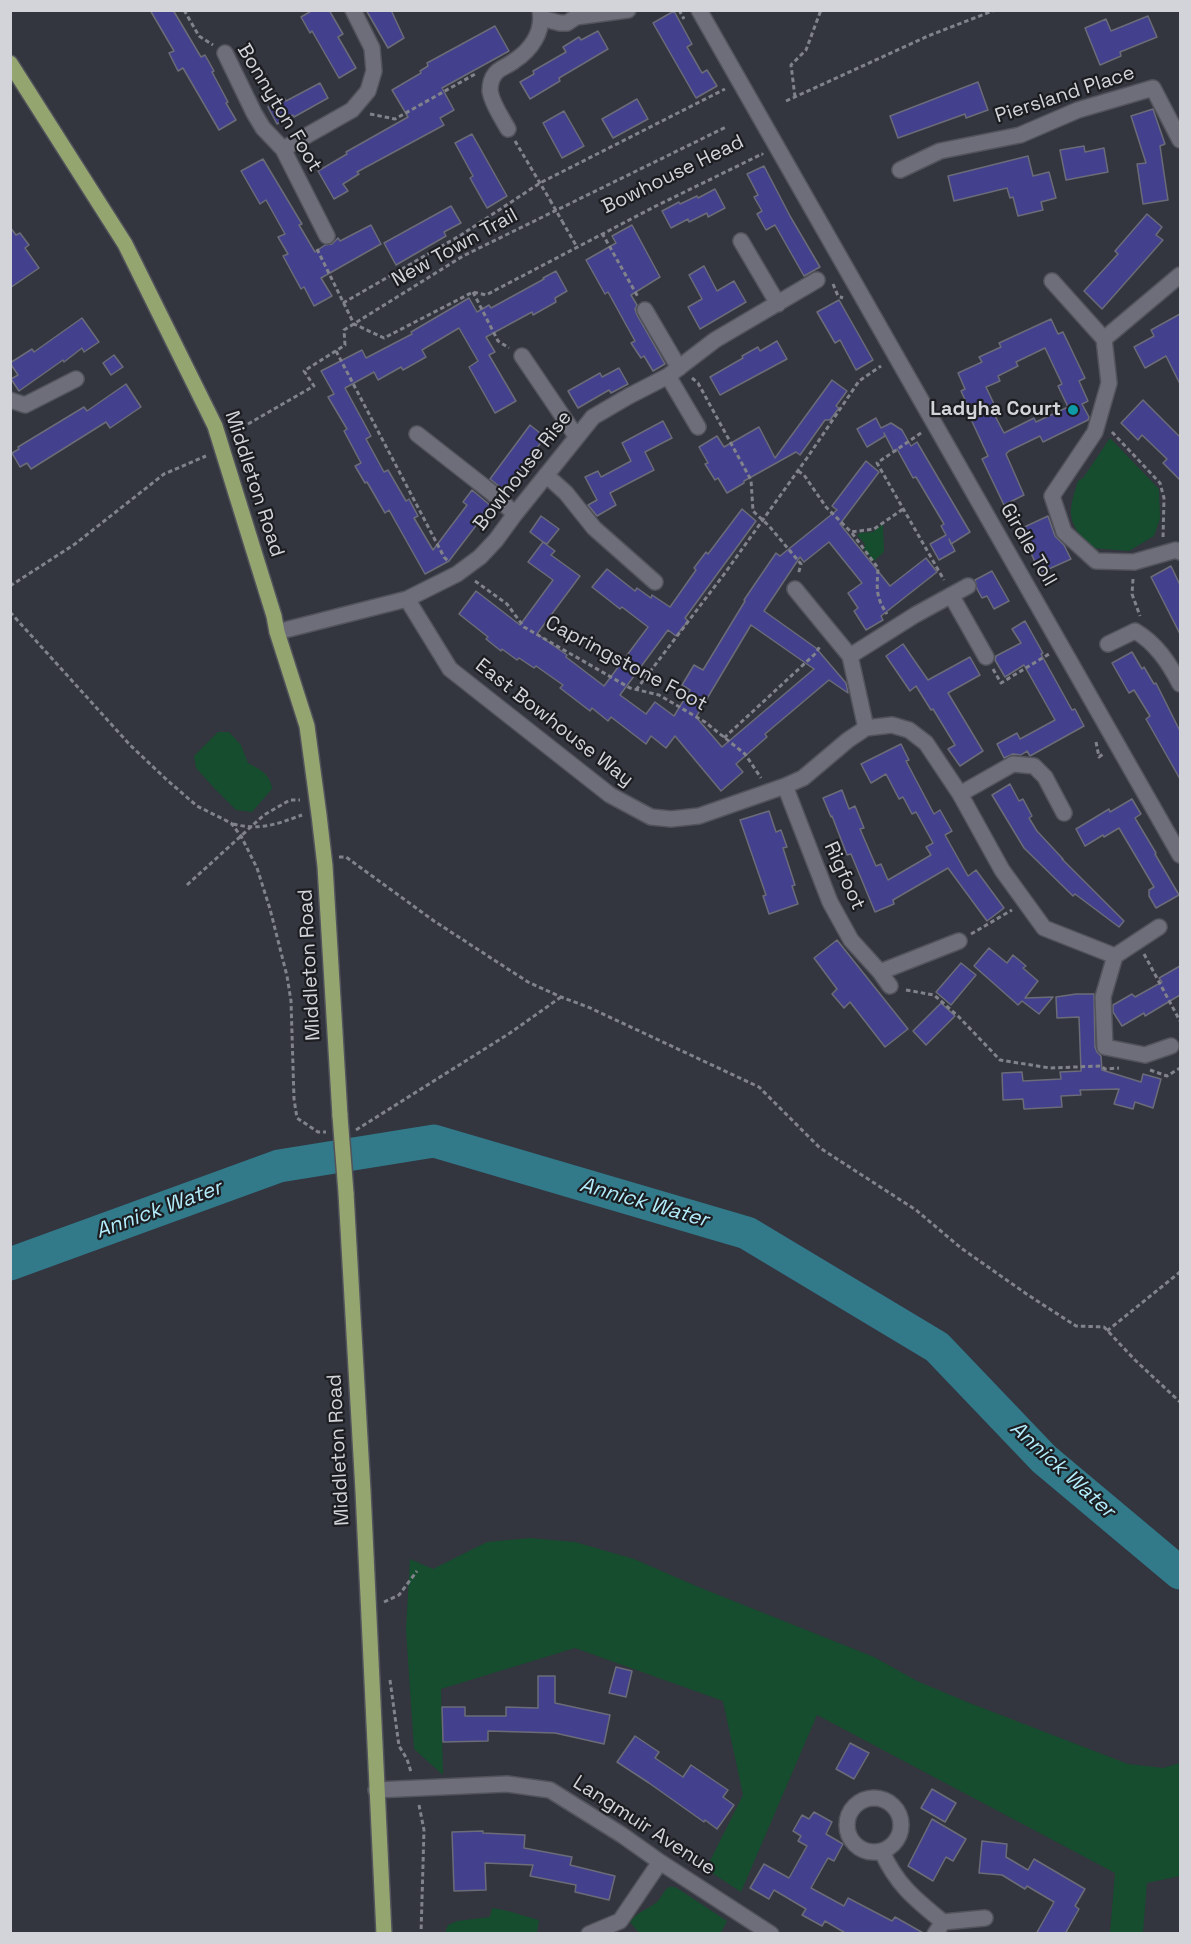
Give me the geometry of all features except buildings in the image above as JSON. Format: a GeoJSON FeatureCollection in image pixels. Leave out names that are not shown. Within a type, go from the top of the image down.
{"type":"FeatureCollection","features":[{"type":"Feature","properties":{"kind":"main road","name":"Middleton Road"},"geometry":{"type":"LineString","coordinates":[[10,63],[126,244],[215,426],[307,726],[324,859],[374,1606],[376,1790],[384,1934]]}},
{"type":"Feature","properties":{"kind":"street"},"geometry":{"type":"LineString","coordinates":[[283,149],[352,110],[368,91],[374,71],[372,48],[353,10]]}},
{"type":"Feature","properties":{"kind":"street"},"geometry":{"type":"LineString","coordinates":[[508,129],[490,95],[490,83],[496,72],[528,51],[538,35],[541,14],[560,23],[567,23],[576,17],[628,10]]}},
{"type":"Feature","properties":{"kind":"street","name":"Girdle Toll"},"geometry":{"type":"LineString","coordinates":[[699,10],[1180,855]]}},
{"type":"Feature","properties":{"kind":"street","name":"Bonnyton Foot"},"geometry":{"type":"LineString","coordinates":[[225,53],[263,128],[283,149],[327,236]]}},
{"type":"Feature","properties":{"kind":"street","name":"Piersland Place"},"geometry":{"type":"LineString","coordinates":[[900,170],[940,151],[1020,135],[1078,110],[1153,88],[1180,140]]}},
{"type":"Feature","properties":{"kind":"street"},"geometry":{"type":"LineString","coordinates":[[741,242],[778,304]]}},
{"type":"Feature","properties":{"kind":"street"},"geometry":{"type":"LineString","coordinates":[[1104,339],[1180,275]]}},
{"type":"Feature","properties":{"kind":"street","name":"Bowhouse Rise"},"geometry":{"type":"LineString","coordinates":[[277,632],[407,599],[461,571],[480,557],[496,540],[592,417],[674,372],[715,340],[817,280]]}},
{"type":"Feature","properties":{"kind":"street"},"geometry":{"type":"LineString","coordinates":[[1052,281],[1104,339],[1109,383],[1095,432],[1052,495],[1064,532],[1096,561],[1134,562],[1176,550],[1180,552]]}},
{"type":"Feature","properties":{"kind":"street"},"geometry":{"type":"LineString","coordinates":[[645,310],[698,427]]}},
{"type":"Feature","properties":{"kind":"street"},"geometry":{"type":"LineString","coordinates":[[522,356],[576,436]]}},
{"type":"Feature","properties":{"kind":"street"},"geometry":{"type":"LineString","coordinates":[[12,404],[25,405],[76,379]]}},
{"type":"Feature","properties":{"kind":"street"},"geometry":{"type":"LineString","coordinates":[[417,434],[491,492],[515,514]]}},
{"type":"Feature","properties":{"kind":"street"},"geometry":{"type":"LineString","coordinates":[[546,475],[566,493],[578,510],[607,541],[655,582]]}},
{"type":"Feature","properties":{"kind":"street"},"geometry":{"type":"LineString","coordinates":[[850,656],[968,586]]}},
{"type":"Feature","properties":{"kind":"street"},"geometry":{"type":"LineString","coordinates":[[795,589],[850,656],[866,728],[892,725],[909,730],[926,743],[960,794],[1002,870],[1044,928],[1115,956]]}},
{"type":"Feature","properties":{"kind":"street"},"geometry":{"type":"LineString","coordinates":[[951,595],[986,657]]}},
{"type":"Feature","properties":{"kind":"street","name":"East Bowhouse Way"},"geometry":{"type":"LineString","coordinates":[[407,599],[450,669],[610,795],[651,817],[670,819],[699,816],[785,786],[803,778],[866,728]]}},
{"type":"Feature","properties":{"kind":"street"},"geometry":{"type":"LineString","coordinates":[[1108,644],[1135,631],[1148,639],[1176,665],[1180,684]]}},
{"type":"Feature","properties":{"kind":"street"},"geometry":{"type":"LineString","coordinates":[[960,794],[1013,764],[1034,766],[1045,777],[1064,813]]}},
{"type":"Feature","properties":{"kind":"street","name":"Rigfoot"},"geometry":{"type":"LineString","coordinates":[[785,786],[830,902],[851,940],[890,986]]}},
{"type":"Feature","properties":{"kind":"street"},"geometry":{"type":"LineString","coordinates":[[1159,927],[1115,956],[1103,997],[1105,1047],[1145,1055],[1171,1046]]}},
{"type":"Feature","properties":{"kind":"street"},"geometry":{"type":"LineString","coordinates":[[880,972],[959,940]]}},
{"type":"Feature","properties":{"kind":"street","name":"Langmuir Avenue"},"geometry":{"type":"LineString","coordinates":[[376,1790],[507,1784],[550,1790],[771,1934]]}},
{"type":"Feature","properties":{"kind":"street"},"geometry":{"type":"LineString","coordinates":[[882,1852],[891,1872],[939,1928],[985,1918]]}},
{"type":"Feature","properties":{"kind":"street"},"geometry":{"type":"LineString","coordinates":[[589,1934],[620,1921],[660,1862]]}},
{"type":"Feature","properties":{"kind":"path","name":"Bonnyton Foot"},"geometry":{"type":"LineString","coordinates":[[184,10],[199,36],[225,53]]}},
{"type":"Feature","properties":{"kind":"path"},"geometry":{"type":"LineString","coordinates":[[795,97],[791,65],[806,50],[821,10]]}},
{"type":"Feature","properties":{"kind":"path"},"geometry":{"type":"LineString","coordinates":[[786,101],[928,36],[995,10]]}},
{"type":"Feature","properties":{"kind":"path"},"geometry":{"type":"LineString","coordinates":[[352,110],[395,119],[484,70],[496,72]]}},
{"type":"Feature","properties":{"kind":"path"},"geometry":{"type":"LineString","coordinates":[[344,303],[461,235],[540,183],[726,90]]}},
{"type":"Feature","properties":{"kind":"path","name":"New Town Trail"},"geometry":{"type":"LineString","coordinates":[[354,324],[463,256],[726,127]]}},
{"type":"Feature","properties":{"kind":"path"},"geometry":{"type":"LineString","coordinates":[[508,129],[577,248]]}},
{"type":"Feature","properties":{"kind":"path","name":"Bowhouse Head"},"geometry":{"type":"LineString","coordinates":[[354,324],[384,339],[473,292],[486,295],[762,154]]}},
{"type":"Feature","properties":{"kind":"path"},"geometry":{"type":"LineString","coordinates":[[602,234],[645,310]]}},
{"type":"Feature","properties":{"kind":"path"},"geometry":{"type":"LineString","coordinates":[[248,424],[314,386],[304,371],[345,345],[344,330],[354,324],[315,245]]}},
{"type":"Feature","properties":{"kind":"path"},"geometry":{"type":"LineString","coordinates":[[473,292],[498,341],[522,356]]}},
{"type":"Feature","properties":{"kind":"path","name":"Capringstone Foot"},"geometry":{"type":"LineString","coordinates":[[336,351],[444,557],[507,604],[524,627],[630,688],[659,695],[705,722],[745,754],[770,792]]}},
{"type":"Feature","properties":{"kind":"path"},"geometry":{"type":"LineString","coordinates":[[636,690],[763,520],[859,381],[881,366],[886,375]]}},
{"type":"Feature","properties":{"kind":"path"},"geometry":{"type":"LineString","coordinates":[[674,372],[698,383],[751,480],[753,511],[801,564],[795,589]]}},
{"type":"Feature","properties":{"kind":"path"},"geometry":{"type":"LineString","coordinates":[[1099,419],[1160,483],[1164,498],[1161,554]]}},
{"type":"Feature","properties":{"kind":"path"},"geometry":{"type":"LineString","coordinates":[[921,433],[877,463],[932,556],[951,595]]}},
{"type":"Feature","properties":{"kind":"path"},"geometry":{"type":"LineString","coordinates":[[10,586],[75,544],[164,474],[211,454]]}},
{"type":"Feature","properties":{"kind":"path"},"geometry":{"type":"LineString","coordinates":[[798,471],[804,475],[826,507],[851,532],[878,568],[878,601],[896,628]]}},
{"type":"Feature","properties":{"kind":"path"},"geometry":{"type":"LineString","coordinates":[[851,532],[874,529],[903,509]]}},
{"type":"Feature","properties":{"kind":"path"},"geometry":{"type":"LineString","coordinates":[[1134,562],[1132,594],[1148,639]]}},
{"type":"Feature","properties":{"kind":"path"},"geometry":{"type":"LineString","coordinates":[[10,612],[130,745],[197,806],[231,824],[250,828],[264,826],[318,805]]}},
{"type":"Feature","properties":{"kind":"path"},"geometry":{"type":"LineString","coordinates":[[724,738],[816,653],[827,628]]}},
{"type":"Feature","properties":{"kind":"path"},"geometry":{"type":"LineString","coordinates":[[986,657],[1001,683],[1049,654]]}},
{"type":"Feature","properties":{"kind":"path"},"geometry":{"type":"LineString","coordinates":[[188,885],[264,815],[290,800],[318,805]]}},
{"type":"Feature","properties":{"kind":"path"},"geometry":{"type":"LineString","coordinates":[[231,824],[241,836],[257,868],[287,976],[291,1001],[294,1099],[297,1118],[318,1132],[328,1132]]}},
{"type":"Feature","properties":{"kind":"path"},"geometry":{"type":"LineString","coordinates":[[324,859],[346,856],[434,921],[528,982],[588,1007],[759,1087],[820,1148],[916,1210],[961,1248],[1028,1295],[1076,1326],[1104,1327],[1180,1402]]}},
{"type":"Feature","properties":{"kind":"path"},"geometry":{"type":"LineString","coordinates":[[959,940],[1025,902]]}},
{"type":"Feature","properties":{"kind":"path"},"geometry":{"type":"LineString","coordinates":[[1137,942],[1180,1021]]}},
{"type":"Feature","properties":{"kind":"path"},"geometry":{"type":"LineString","coordinates":[[890,986],[934,995],[958,1016],[1000,1060],[1050,1068],[1101,1066],[1105,1069],[1127,1068]]}},
{"type":"Feature","properties":{"kind":"path"},"geometry":{"type":"LineString","coordinates":[[348,1130],[358,1130],[510,1033],[561,997]]}},
{"type":"Feature","properties":{"kind":"path"},"geometry":{"type":"LineString","coordinates":[[1148,1070],[1167,1076],[1180,1068]]}},
{"type":"Feature","properties":{"kind":"path"},"geometry":{"type":"LineString","coordinates":[[1107,1331],[1180,1272]]}},
{"type":"Feature","properties":{"kind":"path"},"geometry":{"type":"LineString","coordinates":[[374,1606],[399,1595],[417,1571]]}},
{"type":"Feature","properties":{"kind":"path"},"geometry":{"type":"LineString","coordinates":[[389,1673],[399,1746],[407,1759],[424,1830],[421,1934]]}},
{"type":"Feature","properties":{"kind":"green space"},"geometry":{"type":"Polygon","coordinates":[[[1110,438],[1159,489],[1160,519],[1154,536],[1129,551],[1092,548],[1078,532],[1072,517],[1072,502],[1078,481],[1083,478],[1110,438]]]}},
{"type":"Feature","properties":{"kind":"green space"},"geometry":{"type":"Polygon","coordinates":[[[883,524],[884,552],[874,561],[864,549],[865,544],[857,535],[873,532],[883,524]]]}},
{"type":"Feature","properties":{"kind":"green space"},"geometry":{"type":"Polygon","coordinates":[[[218,732],[229,732],[241,745],[248,763],[261,770],[270,780],[272,789],[252,812],[236,810],[196,768],[194,756],[218,732]]]}},
{"type":"Feature","properties":{"kind":"green space"},"geometry":{"type":"Polygon","coordinates":[[[530,1538],[575,1542],[634,1559],[874,1657],[917,1681],[967,1702],[1128,1764],[1163,1768],[1180,1763],[1180,1876],[1147,1883],[1143,1933],[1110,1933],[1115,1873],[817,1715],[741,1892],[706,1869],[743,1795],[723,1701],[575,1648],[441,1689],[443,1775],[414,1749],[406,1630],[410,1559],[433,1569],[487,1542],[530,1538]]]}},
{"type":"Feature","properties":{"kind":"green space"},"geometry":{"type":"Polygon","coordinates":[[[669,1887],[675,1887],[727,1921],[721,1933],[639,1933],[630,1922],[639,1913],[657,1902],[669,1887]]]}},
{"type":"Feature","properties":{"kind":"green space"},"geometry":{"type":"Polygon","coordinates":[[[492,1908],[539,1920],[537,1932],[535,1934],[445,1933],[448,1925],[457,1921],[490,1917],[492,1908]]]}},
{"type":"Feature","properties":{"kind":"waterway","name":"Annick Water"},"geometry":{"type":"LineString","coordinates":[[10,1264],[279,1166],[434,1141],[747,1233],[937,1347],[1044,1459],[1180,1573]]}},
{"type":"Feature","properties":{"kind":"place","name":"Ladyha Court"},"geometry":{"type":"Point","coordinates":[1073,410]}}]}
